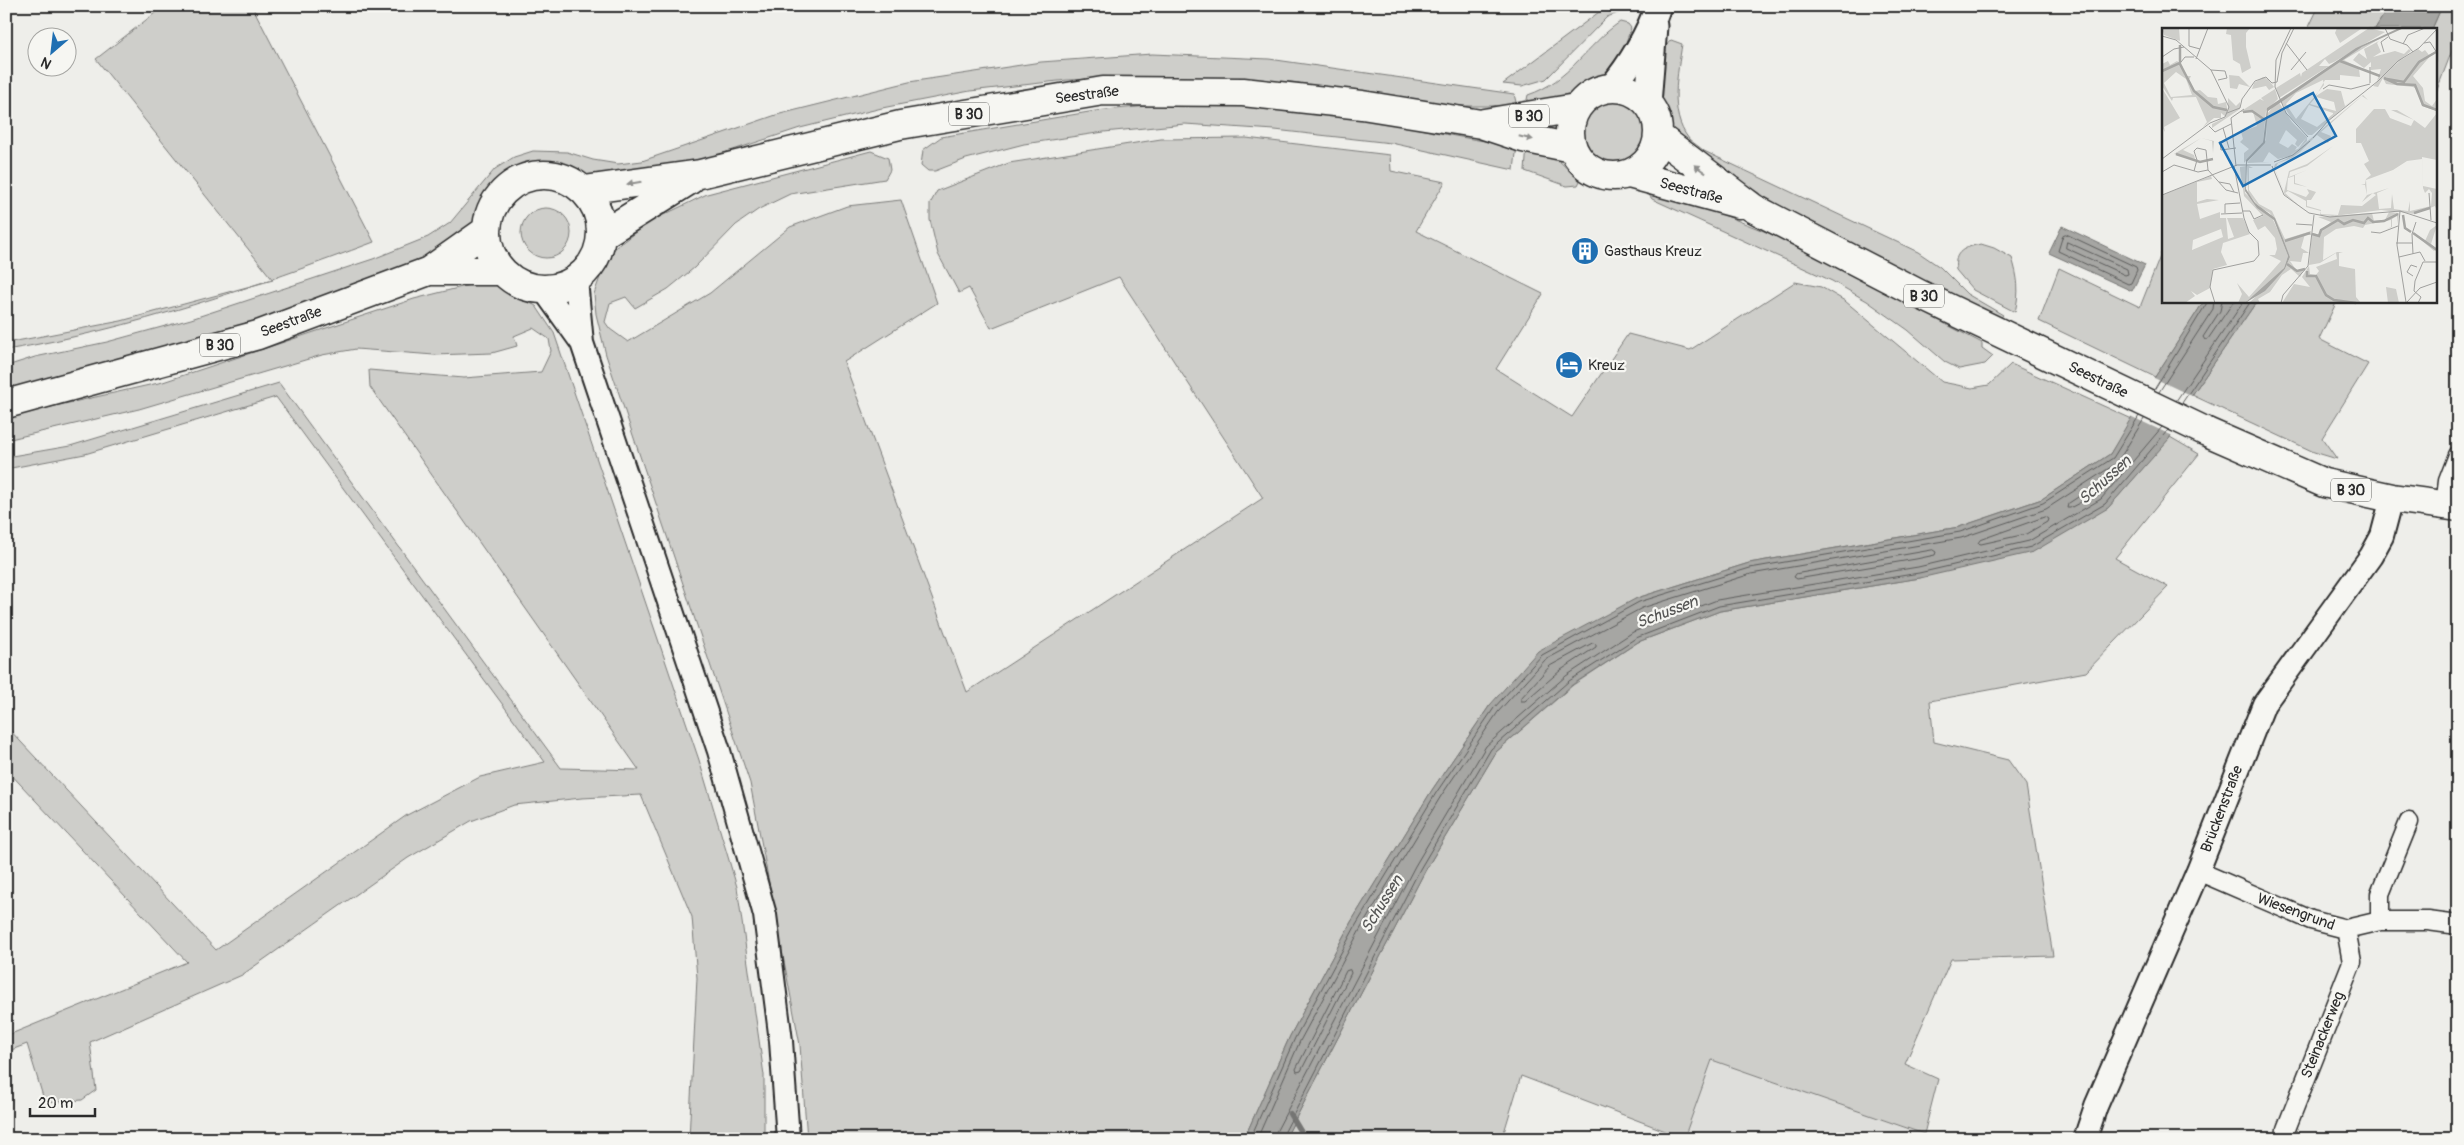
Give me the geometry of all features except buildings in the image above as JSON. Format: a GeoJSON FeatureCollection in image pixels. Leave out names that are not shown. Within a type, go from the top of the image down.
{"type":"FeatureCollection","features":[{"type":"Feature","properties":{"kind":"main road"},"geometry":{"type":"LineString","coordinates":[[1611,88],[1620,77],[1656,12]]}},
{"type":"Feature","properties":{"kind":"main road"},"geometry":{"type":"LineString","coordinates":[[1648,104],[1656,12]]}},
{"type":"Feature","properties":{"kind":"main road"},"geometry":{"type":"LineString","coordinates":[[1611,88],[1631,92],[1648,104],[1656,117],[1658,136],[1657,145],[1651,158],[1641,168],[1629,174],[1616,177],[1597,174],[1579,160],[1572,148],[1569,134],[1571,120],[1576,108],[1586,98],[1598,91],[1611,88]]}},
{"type":"Feature","properties":{"kind":"main road","name":"Seestraße"},"geometry":{"type":"LineString","coordinates":[[584,190],[700,174],[900,125],[1103,91],[1243,92],[1362,105],[1480,124],[1523,138],[1572,148]]}},
{"type":"Feature","properties":{"kind":"main road","name":"Seestraße"},"geometry":{"type":"LineString","coordinates":[[1480,124],[1576,108]]}},
{"type":"Feature","properties":{"kind":"main road","name":"Seestraße"},"geometry":{"type":"LineString","coordinates":[[1658,136],[1754,208],[1921,295],[2207,432],[2318,481],[2392,498],[2451,506]]}},
{"type":"Feature","properties":{"kind":"main road"},"geometry":{"type":"LineString","coordinates":[[540,174],[556,176],[571,181],[584,190],[598,211],[602,235],[598,253],[590,268],[564,287],[544,290],[529,288],[514,282],[502,271],[491,252],[487,230],[490,213],[498,198],[510,186],[525,178],[540,174]]}},
{"type":"Feature","properties":{"kind":"main road","name":"Seestraße"},"geometry":{"type":"LineString","coordinates":[[602,235],[700,174]]}},
{"type":"Feature","properties":{"kind":"main road","name":"Seestraße"},"geometry":{"type":"LineString","coordinates":[[1629,174],[1754,208]]}},
{"type":"Feature","properties":{"kind":"main road","name":"Seestraße"},"geometry":{"type":"LineString","coordinates":[[6,404],[258,334],[429,271],[487,230]]}},
{"type":"Feature","properties":{"kind":"main road","name":"Seestraße"},"geometry":{"type":"LineString","coordinates":[[429,271],[502,271]]}},
{"type":"Feature","properties":{"kind":"street"},"geometry":{"type":"LineString","coordinates":[[576,280],[582,343],[719,751],[765,915],[781,1041],[788,1139]]}},
{"type":"Feature","properties":{"kind":"street"},"geometry":{"type":"LineString","coordinates":[[544,290],[582,343]]}},
{"type":"Feature","properties":{"kind":"street"},"geometry":{"type":"LineString","coordinates":[[2451,506],[2448,482],[2458,455]]}},
{"type":"Feature","properties":{"kind":"street","name":"Brückenstraße"},"geometry":{"type":"LineString","coordinates":[[2085,1139],[2096,1106],[2198,871],[2264,704],[2371,556],[2382,536],[2392,498]]}},
{"type":"Feature","properties":{"kind":"street"},"geometry":{"type":"LineString","coordinates":[[2380,921],[2380,894],[2409,822]]}},
{"type":"Feature","properties":{"kind":"street","name":"Wiesengrund"},"geometry":{"type":"LineString","coordinates":[[2198,871],[2311,920],[2346,929],[2380,921],[2428,921],[2458,925]]}},
{"type":"Feature","properties":{"kind":"street","name":"Steinackerweg"},"geometry":{"type":"LineString","coordinates":[[2285,1139],[2286,1128],[2352,962],[2346,929]]}},
{"type":"Feature","properties":{"kind":"shaded area"},"geometry":{"type":"Polygon","coordinates":[[[164,6],[252,6],[374,242],[272,279],[96,59],[164,6]]]}},
{"type":"Feature","properties":{"kind":"shaded area"},"geometry":{"type":"Polygon","coordinates":[[[1607,6],[1637,6],[1607,17],[1546,79],[1522,86],[1503,84],[1607,6]]]}},
{"type":"Feature","properties":{"kind":"shaded area"},"geometry":{"type":"Polygon","coordinates":[[[2319,6],[2389,6],[2376,28],[2308,28],[2319,6]]]}},
{"type":"Feature","properties":{"kind":"shaded area"},"geometry":{"type":"Polygon","coordinates":[[[2442,6],[2458,6],[2458,35],[2436,92],[2436,28],[2432,28],[2442,6]]]}},
{"type":"Feature","properties":{"kind":"shaded area"},"geometry":{"type":"Polygon","coordinates":[[[1620,22],[1628,24],[1631,28],[1624,49],[1610,70],[1589,85],[1576,91],[1526,104],[1528,95],[1543,89],[1567,72],[1597,41],[1620,22]]]}},
{"type":"Feature","properties":{"kind":"shaded area"},"geometry":{"type":"Polygon","coordinates":[[[1671,40],[1682,44],[1676,93],[1678,117],[1689,139],[1704,151],[1918,252],[1940,267],[1967,294],[2003,315],[2000,319],[1852,246],[1780,206],[1683,142],[1675,134],[1668,121],[1663,99],[1663,57],[1666,47],[1671,40]]]}},
{"type":"Feature","properties":{"kind":"shaded area"},"geometry":{"type":"Polygon","coordinates":[[[1152,54],[1269,59],[1514,94],[1517,106],[1453,106],[1292,82],[1164,77],[1067,80],[970,91],[882,108],[800,128],[660,174],[590,180],[562,167],[551,165],[525,168],[507,178],[493,192],[477,221],[431,256],[258,321],[52,381],[12,388],[6,386],[6,374],[10,365],[35,357],[107,342],[191,319],[373,259],[428,237],[450,223],[495,169],[514,157],[533,151],[567,152],[593,160],[618,164],[642,161],[776,115],[909,82],[1041,62],[1152,54]]]}},
{"type":"Feature","properties":{"kind":"shaded area"},"geometry":{"type":"Polygon","coordinates":[[[1619,101],[1637,110],[1644,121],[1646,134],[1644,147],[1637,158],[1626,165],[1607,167],[1589,158],[1582,147],[1580,128],[1589,110],[1600,103],[1619,101]]]}},
{"type":"Feature","properties":{"kind":"shaded area"},"geometry":{"type":"Polygon","coordinates":[[[1179,103],[1326,112],[1496,143],[1517,145],[1514,170],[1391,143],[1275,130],[1185,124],[1104,132],[1024,144],[966,159],[935,171],[928,171],[921,165],[923,150],[941,137],[1095,111],[1179,103]]]}},
{"type":"Feature","properties":{"kind":"shaded area"},"geometry":{"type":"Polygon","coordinates":[[[1246,138],[1390,155],[1391,171],[1445,182],[1416,231],[1543,294],[1496,369],[1572,417],[1628,334],[1690,350],[1795,282],[1821,287],[1845,301],[1942,382],[1972,388],[1989,385],[2011,364],[2132,419],[2110,454],[2042,499],[1959,527],[1749,563],[1637,598],[1490,705],[1432,790],[1351,922],[1290,1036],[1244,1139],[807,1139],[800,1045],[750,783],[606,355],[596,314],[594,294],[605,263],[616,247],[649,222],[707,194],[871,151],[888,158],[890,170],[885,179],[790,194],[759,209],[736,225],[694,268],[668,289],[635,308],[626,297],[610,303],[605,322],[610,329],[628,342],[710,293],[790,227],[847,206],[901,200],[937,303],[844,362],[967,692],[1263,498],[1119,277],[991,328],[969,288],[959,293],[938,254],[930,220],[930,204],[937,191],[1009,163],[1161,139],[1246,138]]]}},
{"type":"Feature","properties":{"kind":"shaded area"},"geometry":{"type":"Polygon","coordinates":[[[1527,146],[1553,155],[1580,181],[1578,185],[1567,186],[1525,171],[1527,146]]]}},
{"type":"Feature","properties":{"kind":"shaded area"},"geometry":{"type":"Polygon","coordinates":[[[1647,192],[1714,211],[1776,236],[1982,343],[1982,348],[1993,356],[1985,364],[1959,369],[1945,362],[1908,330],[1867,301],[1832,281],[1652,199],[1647,192]]]}},
{"type":"Feature","properties":{"kind":"shaded area"},"geometry":{"type":"Polygon","coordinates":[[[546,208],[555,210],[566,219],[571,233],[569,242],[560,253],[546,258],[537,256],[526,247],[521,233],[523,224],[532,213],[546,208]]]}},
{"type":"Feature","properties":{"kind":"shaded area"},"geometry":{"type":"Polygon","coordinates":[[[1981,244],[1994,248],[2012,258],[2018,285],[2015,312],[1973,290],[1956,270],[1958,254],[1965,249],[1981,244]]]}},
{"type":"Feature","properties":{"kind":"shaded area"},"geometry":{"type":"Polygon","coordinates":[[[2162,252],[2162,302],[2203,302],[2155,377],[2039,321],[2059,268],[2140,307],[2162,252]]]}},
{"type":"Feature","properties":{"kind":"shaded area"},"geometry":{"type":"Polygon","coordinates":[[[478,283],[493,284],[536,306],[554,333],[699,760],[737,887],[764,1075],[764,1139],[689,1139],[697,978],[692,917],[641,795],[582,798],[514,805],[471,821],[408,858],[242,975],[90,1042],[96,1090],[82,1100],[45,1103],[27,1044],[6,1052],[6,1036],[187,962],[6,769],[6,726],[216,950],[407,815],[480,777],[545,762],[276,397],[85,454],[6,469],[6,457],[70,446],[279,383],[561,768],[639,770],[370,387],[369,370],[464,378],[541,372],[551,351],[549,339],[533,328],[514,336],[517,346],[492,353],[434,355],[356,349],[322,355],[139,409],[6,440],[6,417],[163,382],[414,299],[478,283]]]}},
{"type":"Feature","properties":{"kind":"shaded area"},"geometry":{"type":"Polygon","coordinates":[[[253,285],[193,305],[100,331],[6,350],[6,343],[121,321],[253,285]]]}},
{"type":"Feature","properties":{"kind":"shaded area"},"geometry":{"type":"Polygon","coordinates":[[[2256,302],[2337,302],[2319,339],[2368,364],[2322,438],[2337,459],[2314,452],[2192,395],[2256,302]]]}},
{"type":"Feature","properties":{"kind":"shaded area"},"geometry":{"type":"Polygon","coordinates":[[[2170,437],[2199,454],[2115,558],[2168,587],[2086,672],[1930,701],[1934,742],[2008,760],[2026,785],[2053,956],[1951,959],[1905,1064],[1938,1079],[1924,1134],[1712,1060],[1684,1138],[1521,1076],[1502,1139],[1285,1139],[1425,871],[1496,752],[1573,685],[1638,642],[1720,611],[1920,578],[2108,508],[2170,437]]]}},
{"type":"Feature","properties":{"kind":"shaded area"},"geometry":{"type":"Polygon","coordinates":[[[1712,1060],[1924,1134],[1935,1139],[1683,1139],[1712,1060]]]}},
{"type":"Feature","properties":{"kind":"water"},"geometry":{"type":"Polygon","coordinates":[[[2389,6],[2442,6],[2432,28],[2376,28],[2389,6]]]}},
{"type":"Feature","properties":{"kind":"water"},"geometry":{"type":"Polygon","coordinates":[[[2062,226],[2145,265],[2132,291],[2049,253],[2062,226]]]}},
{"type":"Feature","properties":{"kind":"water","name":"Schussen"},"geometry":{"type":"Polygon","coordinates":[[[2203,302],[2256,302],[2192,395],[2169,439],[2108,508],[2033,552],[1920,578],[1720,611],[1638,642],[1572,685],[1496,752],[1425,871],[1285,1139],[1244,1139],[1290,1036],[1351,922],[1432,790],[1490,705],[1538,651],[1637,598],[1749,563],[1959,527],[2042,499],[2110,454],[2155,377],[2203,302]]]}},
{"type":"Feature","properties":{"kind":"pier"},"geometry":{"type":"Polygon","coordinates":[[[2152,377],[2194,397],[2173,436],[2130,416],[2152,377]]]}},
{"type":"Feature","properties":{"kind":"waterway"},"geometry":{"type":"LineString","coordinates":[[1290,1114],[1305,1139]]}},
{"type":"Feature","properties":{"kind":"place","name":"Gasthaus Kreuz"},"geometry":{"type":"Point","coordinates":[1585,251]}},
{"type":"Feature","properties":{"kind":"place","name":"Kreuz"},"geometry":{"type":"Point","coordinates":[1569,365]}}]}
